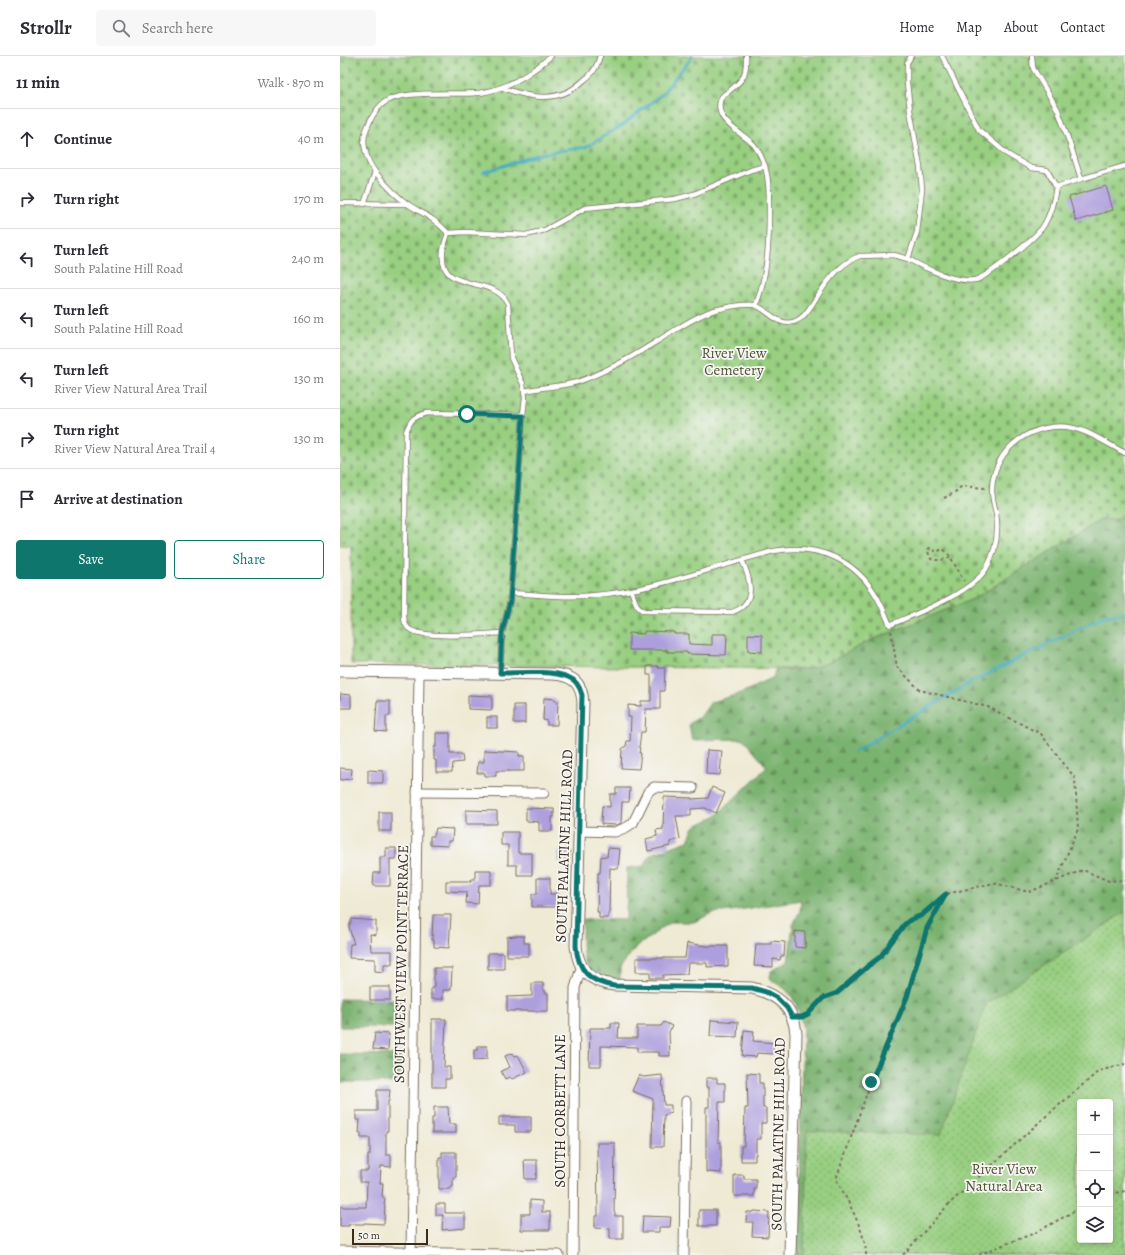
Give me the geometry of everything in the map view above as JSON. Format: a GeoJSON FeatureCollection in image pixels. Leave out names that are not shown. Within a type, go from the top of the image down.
{"type":"FeatureCollection","features":[{"type":"Feature","properties":{"kind":"street","name":"SOUTH PALATINE HILL ROAD"},"geometry":{"type":"LineString","coordinates":[[340,672],[558,674],[572,679],[581,690],[583,703],[576,946],[581,968],[594,980],[603,984],[614,986],[737,987],[761,990],[781,1001],[792,1017],[795,1028],[796,1048],[790,1255]]}},
{"type":"Feature","properties":{"kind":"street","name":"SOUTHWEST VIEW POINT TERRACE"},"geometry":{"type":"LineString","coordinates":[[411,1254],[419,673]]}},
{"type":"Feature","properties":{"kind":"street"},"geometry":{"type":"LineString","coordinates":[[580,831],[615,832],[627,827],[633,823],[648,792],[654,787],[693,788]]}},
{"type":"Feature","properties":{"kind":"street"},"geometry":{"type":"LineString","coordinates":[[417,792],[544,793]]}},
{"type":"Feature","properties":{"kind":"street","name":"SOUTH CORBETT LANE"},"geometry":{"type":"LineString","coordinates":[[573,1255],[575,988],[581,968]]}},
{"type":"Feature","properties":{"kind":"street"},"geometry":{"type":"LineString","coordinates":[[684,1255],[686,1101]]}},
{"type":"Feature","properties":{"kind":"street"},"geometry":{"type":"LineString","coordinates":[[340,1251],[411,1254],[559,1255]]}},
{"type":"Feature","properties":{"kind":"lane"},"geometry":{"type":"LineString","coordinates":[[448,233],[430,216],[408,204],[399,197],[375,172],[366,154],[364,138],[365,131],[371,118],[382,105],[397,98],[422,94],[483,92],[503,88],[537,69],[551,56]]}},
{"type":"Feature","properties":{"kind":"lane"},"geometry":{"type":"LineString","coordinates":[[503,88],[539,98],[560,96],[577,88],[594,71],[600,56]]}},
{"type":"Feature","properties":{"kind":"lane"},"geometry":{"type":"LineString","coordinates":[[746,56],[743,78],[740,83],[723,95],[720,102],[720,112],[726,122],[754,145],[765,166],[768,183],[769,249],[763,284],[756,305]]}},
{"type":"Feature","properties":{"kind":"lane"},"geometry":{"type":"LineString","coordinates":[[908,259],[917,232],[922,189],[907,83],[907,63],[911,56]]}},
{"type":"Feature","properties":{"kind":"lane"},"geometry":{"type":"LineString","coordinates":[[525,391],[573,383],[597,374],[692,320],[714,310],[737,306],[756,305],[779,321],[793,322],[809,310],[834,274],[855,258],[860,256],[894,255],[908,259],[922,268],[938,273],[960,279],[975,280],[994,269],[1019,250],[1043,227],[1055,198],[1056,187],[1047,170],[1031,168],[1007,154],[979,130],[942,56]]}},
{"type":"Feature","properties":{"kind":"lane"},"geometry":{"type":"LineString","coordinates":[[1032,56],[1033,68],[1060,116],[1081,180]]}},
{"type":"Feature","properties":{"kind":"lane"},"geometry":{"type":"LineString","coordinates":[[448,233],[466,232],[526,235],[545,230],[585,208],[675,199],[694,194],[751,170],[765,166]]}},
{"type":"Feature","properties":{"kind":"lane"},"geometry":{"type":"LineString","coordinates":[[1056,187],[1125,166]]}},
{"type":"Feature","properties":{"kind":"lane"},"geometry":{"type":"LineString","coordinates":[[364,204],[375,172]]}},
{"type":"Feature","properties":{"kind":"lane"},"geometry":{"type":"LineString","coordinates":[[340,203],[408,204]]}},
{"type":"Feature","properties":{"kind":"lane"},"geometry":{"type":"LineString","coordinates":[[448,233],[443,259],[448,273],[459,281],[491,288],[501,293],[508,304],[511,358],[525,391],[511,593],[508,613],[502,633],[500,673]]}},
{"type":"Feature","properties":{"kind":"lane"},"geometry":{"type":"LineString","coordinates":[[502,633],[475,635],[428,634],[413,631],[408,628],[405,622],[406,432],[410,420],[427,413],[523,416]]}},
{"type":"Feature","properties":{"kind":"lane"},"geometry":{"type":"LineString","coordinates":[[511,593],[573,596],[596,595],[632,590],[692,575],[774,551],[794,548],[810,550],[832,556],[848,565],[870,586],[878,598],[890,625],[968,587],[979,578],[985,570],[990,561],[996,540],[997,523],[992,497],[992,488],[997,466],[1001,458],[1011,446],[1024,436],[1046,428],[1062,427],[1084,431],[1125,453]]}},
{"type":"Feature","properties":{"kind":"lane"},"geometry":{"type":"LineString","coordinates":[[632,590],[637,606],[640,610],[644,611],[732,612],[743,606],[750,593],[750,583],[742,560]]}},
{"type":"Feature","properties":{"kind":"path"},"geometry":{"type":"LineString","coordinates":[[944,498],[954,493],[962,486],[992,488]]}},
{"type":"Feature","properties":{"kind":"path"},"geometry":{"type":"LineString","coordinates":[[950,557],[947,559],[931,559],[928,552],[929,548],[937,552],[944,549],[953,560],[959,574],[968,587]]}},
{"type":"Feature","properties":{"kind":"path"},"geometry":{"type":"LineString","coordinates":[[890,625],[897,667],[920,690],[988,706],[1041,734],[1075,778],[1078,829],[1056,881]]}},
{"type":"Feature","properties":{"kind":"path"},"geometry":{"type":"LineString","coordinates":[[792,1017],[802,1017],[808,1014],[823,998],[837,993],[880,957],[904,925],[910,920],[922,915],[946,894],[994,883],[1029,892],[1083,870],[1109,881],[1125,880]]}},
{"type":"Feature","properties":{"kind":"path"},"geometry":{"type":"LineString","coordinates":[[866,1255],[867,1248],[854,1212],[836,1179],[871,1082],[907,997],[927,928],[946,894]]}},
{"type":"Feature","properties":{"kind":"path"},"geometry":{"type":"LineString","coordinates":[[903,1255],[949,1204],[1044,1118],[1099,1071],[1125,1064]]}},
{"type":"Feature","properties":{"kind":"path"},"geometry":{"type":"LineString","coordinates":[[1113,1193],[1125,1191]]}},
{"type":"Feature","properties":{"kind":"path"},"geometry":{"type":"LineString","coordinates":[[979,1255],[1036,1233],[1077,1210]]}},
{"type":"Feature","properties":{"kind":"green space","name":"River View Cemetery"},"geometry":{"type":"Polygon","coordinates":[[[340,56],[1125,56],[1125,518],[1100,520],[975,598],[869,641],[829,662],[808,669],[351,664],[351,546],[340,545],[340,56]]]}},
{"type":"Feature","properties":{"kind":"green space"},"geometry":{"type":"Polygon","coordinates":[[[1125,518],[1125,1255],[797,1255],[803,1029],[799,1013],[789,993],[770,978],[771,971],[788,962],[793,925],[800,911],[801,900],[712,913],[694,922],[670,922],[635,948],[620,968],[620,982],[599,977],[592,973],[588,967],[584,960],[582,943],[583,919],[626,920],[627,868],[644,866],[651,854],[688,841],[694,827],[717,815],[767,767],[743,739],[692,740],[689,724],[701,716],[711,702],[739,694],[773,678],[775,670],[808,669],[829,662],[869,641],[975,598],[1100,520],[1125,518]]]}},
{"type":"Feature","properties":{"kind":"green space","name":"River View Natural Area"},"geometry":{"type":"Polygon","coordinates":[[[1125,912],[1125,1255],[804,1255],[807,1131],[941,1135],[986,1004],[1125,912]]]}},
{"type":"Feature","properties":{"kind":"green space"},"geometry":{"type":"Polygon","coordinates":[[[340,999],[401,1000],[400,1027],[340,1027],[340,999]]]}},
{"type":"Feature","properties":{"kind":"green space"},"geometry":{"type":"Polygon","coordinates":[[[340,1054],[400,1055],[400,1083],[340,1082],[340,1054]]]}},
{"type":"Feature","properties":{"kind":"building"},"geometry":{"type":"Polygon","coordinates":[[[1106,186],[1113,210],[1076,221],[1069,197],[1106,186]]]}},
{"type":"Feature","properties":{"kind":"building"},"geometry":{"type":"Polygon","coordinates":[[[644,631],[689,634],[689,644],[712,645],[712,634],[727,634],[726,655],[687,654],[687,652],[667,652],[667,650],[629,650],[629,633],[644,634],[644,631]]]}},
{"type":"Feature","properties":{"kind":"building"},"geometry":{"type":"Polygon","coordinates":[[[748,634],[762,635],[762,652],[748,651],[748,634]]]}},
{"type":"Feature","properties":{"kind":"building"},"geometry":{"type":"Polygon","coordinates":[[[647,666],[658,666],[658,668],[665,668],[664,691],[660,691],[660,709],[646,709],[645,732],[641,732],[639,748],[639,753],[641,753],[639,769],[621,768],[622,749],[626,746],[627,741],[630,741],[631,717],[628,717],[628,705],[641,706],[641,701],[651,701],[651,675],[647,675],[647,666]]]}},
{"type":"Feature","properties":{"kind":"building"},"geometry":{"type":"Polygon","coordinates":[[[340,694],[351,695],[351,708],[340,708],[340,694]]]}},
{"type":"Feature","properties":{"kind":"building"},"geometry":{"type":"Polygon","coordinates":[[[468,695],[492,696],[492,710],[468,709],[468,695]]]}},
{"type":"Feature","properties":{"kind":"building"},"geometry":{"type":"Polygon","coordinates":[[[544,698],[555,699],[555,701],[558,701],[557,725],[547,725],[547,721],[543,720],[544,698]]]}},
{"type":"Feature","properties":{"kind":"building"},"geometry":{"type":"Polygon","coordinates":[[[377,701],[390,701],[390,716],[386,716],[386,732],[375,731],[377,701]]]}},
{"type":"Feature","properties":{"kind":"building"},"geometry":{"type":"Polygon","coordinates":[[[514,705],[525,705],[525,723],[514,723],[514,705]]]}},
{"type":"Feature","properties":{"kind":"building"},"geometry":{"type":"Polygon","coordinates":[[[487,717],[497,717],[497,728],[487,728],[487,717]]]}},
{"type":"Feature","properties":{"kind":"building"},"geometry":{"type":"Polygon","coordinates":[[[436,733],[450,733],[450,754],[462,754],[463,762],[453,763],[452,772],[436,772],[434,747],[436,747],[436,733]]]}},
{"type":"Feature","properties":{"kind":"building"},"geometry":{"type":"Polygon","coordinates":[[[484,750],[519,752],[519,756],[524,756],[524,771],[496,771],[496,776],[485,776],[485,773],[477,773],[478,762],[484,762],[484,750]]]}},
{"type":"Feature","properties":{"kind":"building"},"geometry":{"type":"Polygon","coordinates":[[[707,750],[722,751],[720,775],[706,774],[707,750]]]}},
{"type":"Feature","properties":{"kind":"building"},"geometry":{"type":"Polygon","coordinates":[[[340,768],[352,769],[351,779],[340,780],[340,768]]]}},
{"type":"Feature","properties":{"kind":"building"},"geometry":{"type":"Polygon","coordinates":[[[368,770],[383,771],[383,783],[368,783],[368,770]]]}},
{"type":"Feature","properties":{"kind":"building"},"geometry":{"type":"Polygon","coordinates":[[[712,787],[725,793],[716,813],[705,808],[691,809],[691,816],[676,816],[680,839],[670,842],[670,846],[648,851],[646,839],[657,836],[656,830],[663,829],[664,797],[692,798],[691,799],[708,798],[712,787]]]}},
{"type":"Feature","properties":{"kind":"building"},"geometry":{"type":"Polygon","coordinates":[[[616,788],[630,788],[629,802],[622,802],[621,823],[617,825],[601,824],[602,806],[610,807],[610,794],[616,794],[616,788]]]}},
{"type":"Feature","properties":{"kind":"building"},"geometry":{"type":"Polygon","coordinates":[[[526,808],[554,809],[554,817],[552,817],[552,831],[539,831],[539,822],[526,821],[526,808]]]}},
{"type":"Feature","properties":{"kind":"building"},"geometry":{"type":"Polygon","coordinates":[[[466,810],[497,811],[497,824],[466,824],[466,810]]]}},
{"type":"Feature","properties":{"kind":"building"},"geometry":{"type":"Polygon","coordinates":[[[379,812],[391,812],[391,831],[379,831],[379,812]]]}},
{"type":"Feature","properties":{"kind":"building"},"geometry":{"type":"Polygon","coordinates":[[[436,828],[453,829],[452,841],[448,841],[448,846],[430,845],[430,836],[434,836],[436,828]]]}},
{"type":"Feature","properties":{"kind":"building"},"geometry":{"type":"Polygon","coordinates":[[[501,832],[518,832],[518,853],[532,853],[532,875],[517,875],[517,865],[508,865],[508,845],[501,845],[501,832]]]}},
{"type":"Feature","properties":{"kind":"building"},"geometry":{"type":"Polygon","coordinates":[[[386,848],[396,848],[396,859],[390,859],[390,886],[373,886],[374,873],[380,873],[380,857],[386,857],[386,848]]]}},
{"type":"Feature","properties":{"kind":"building"},"geometry":{"type":"Polygon","coordinates":[[[608,848],[620,849],[618,869],[610,868],[608,918],[599,918],[599,912],[597,912],[598,873],[600,873],[601,856],[607,857],[608,848]]]}},
{"type":"Feature","properties":{"kind":"building"},"geometry":{"type":"Polygon","coordinates":[[[559,850],[570,851],[569,862],[558,861],[559,850]]]}},
{"type":"Feature","properties":{"kind":"building"},"geometry":{"type":"Polygon","coordinates":[[[475,870],[491,870],[491,885],[479,885],[478,904],[466,903],[467,892],[446,891],[446,881],[471,881],[471,879],[475,879],[475,870]]]}},
{"type":"Feature","properties":{"kind":"building"},"geometry":{"type":"Polygon","coordinates":[[[537,878],[550,878],[550,894],[558,894],[558,907],[532,907],[532,894],[537,894],[537,878]]]}},
{"type":"Feature","properties":{"kind":"building"},"geometry":{"type":"Polygon","coordinates":[[[433,915],[451,915],[449,948],[434,947],[434,940],[432,940],[433,915]]]}},
{"type":"Feature","properties":{"kind":"building"},"geometry":{"type":"Polygon","coordinates":[[[352,919],[376,921],[376,935],[370,934],[371,951],[392,951],[392,964],[384,964],[384,972],[375,971],[375,959],[349,958],[350,944],[354,944],[349,927],[352,919]]]}},
{"type":"Feature","properties":{"kind":"building"},"geometry":{"type":"Polygon","coordinates":[[[795,931],[805,932],[805,948],[795,947],[795,931]]]}},
{"type":"Feature","properties":{"kind":"building"},"geometry":{"type":"Polygon","coordinates":[[[524,936],[524,943],[529,943],[529,956],[507,956],[507,937],[524,936]]]}},
{"type":"Feature","properties":{"kind":"building"},"geometry":{"type":"Polygon","coordinates":[[[771,941],[785,942],[784,956],[781,956],[780,960],[773,959],[773,967],[754,966],[756,944],[771,944],[771,941]]]}},
{"type":"Feature","properties":{"kind":"building"},"geometry":{"type":"Polygon","coordinates":[[[687,943],[706,946],[728,946],[728,966],[707,967],[707,963],[688,963],[687,974],[663,975],[663,978],[650,978],[650,972],[636,972],[636,958],[685,958],[687,943]]]}},
{"type":"Feature","properties":{"kind":"building"},"geometry":{"type":"Polygon","coordinates":[[[488,953],[504,953],[504,969],[488,969],[488,953]]]}},
{"type":"Feature","properties":{"kind":"building"},"geometry":{"type":"Polygon","coordinates":[[[434,968],[452,968],[451,990],[443,990],[443,999],[431,999],[431,988],[434,988],[434,968]]]}},
{"type":"Feature","properties":{"kind":"building"},"geometry":{"type":"Polygon","coordinates":[[[532,983],[543,983],[543,990],[545,990],[545,993],[548,993],[548,1011],[507,1011],[507,997],[532,996],[532,983]]]}},
{"type":"Feature","properties":{"kind":"building"},"geometry":{"type":"Polygon","coordinates":[[[370,987],[390,987],[390,1000],[370,1000],[370,987]]]}},
{"type":"Feature","properties":{"kind":"building"},"geometry":{"type":"Polygon","coordinates":[[[432,1019],[446,1019],[444,1067],[450,1067],[450,1079],[445,1079],[445,1087],[432,1087],[432,1019]]]}},
{"type":"Feature","properties":{"kind":"building"},"geometry":{"type":"Polygon","coordinates":[[[711,1020],[738,1022],[737,1037],[710,1036],[711,1020]]]}},
{"type":"Feature","properties":{"kind":"building"},"geometry":{"type":"Polygon","coordinates":[[[664,1022],[672,1026],[669,1032],[670,1056],[659,1056],[659,1052],[637,1052],[637,1047],[601,1046],[601,1066],[589,1066],[590,1028],[611,1028],[611,1023],[619,1023],[618,1038],[637,1038],[637,1026],[661,1026],[664,1022]]]}},
{"type":"Feature","properties":{"kind":"building"},"geometry":{"type":"Polygon","coordinates":[[[744,1030],[754,1031],[753,1041],[774,1043],[773,1054],[757,1053],[756,1057],[742,1056],[744,1030]]]}},
{"type":"Feature","properties":{"kind":"building"},"geometry":{"type":"Polygon","coordinates":[[[375,1033],[389,1034],[388,1050],[373,1049],[375,1033]]]}},
{"type":"Feature","properties":{"kind":"building"},"geometry":{"type":"Polygon","coordinates":[[[478,1046],[487,1046],[487,1059],[474,1060],[474,1050],[478,1050],[478,1046]]]}},
{"type":"Feature","properties":{"kind":"building"},"geometry":{"type":"Polygon","coordinates":[[[512,1053],[514,1056],[518,1055],[527,1072],[512,1079],[510,1077],[505,1079],[501,1071],[510,1067],[505,1056],[512,1053]]]}},
{"type":"Feature","properties":{"kind":"building"},"geometry":{"type":"Polygon","coordinates":[[[747,1073],[759,1074],[759,1083],[763,1083],[763,1108],[766,1108],[766,1123],[761,1123],[761,1139],[756,1139],[755,1161],[741,1161],[741,1146],[744,1146],[745,1108],[748,1108],[747,1073]]]}},
{"type":"Feature","properties":{"kind":"building"},"geometry":{"type":"Polygon","coordinates":[[[639,1075],[643,1077],[662,1075],[664,1105],[671,1105],[671,1113],[664,1115],[663,1147],[652,1147],[653,1099],[632,1091],[639,1075]]]}},
{"type":"Feature","properties":{"kind":"building"},"geometry":{"type":"Polygon","coordinates":[[[706,1078],[717,1078],[717,1083],[725,1083],[725,1102],[719,1102],[718,1142],[721,1142],[721,1173],[706,1172],[706,1107],[709,1107],[709,1087],[706,1087],[706,1078]]]}},
{"type":"Feature","properties":{"kind":"building"},"geometry":{"type":"Polygon","coordinates":[[[377,1090],[390,1090],[388,1101],[388,1131],[386,1131],[386,1155],[391,1155],[391,1167],[381,1166],[380,1183],[383,1183],[382,1196],[385,1199],[384,1224],[364,1223],[340,1226],[340,1207],[366,1207],[367,1182],[360,1182],[360,1171],[368,1171],[370,1138],[361,1138],[361,1133],[359,1133],[360,1120],[356,1120],[356,1111],[377,1111],[377,1090]]]}},
{"type":"Feature","properties":{"kind":"building"},"geometry":{"type":"Polygon","coordinates":[[[434,1107],[448,1107],[449,1124],[456,1124],[456,1133],[432,1133],[434,1107]]]}},
{"type":"Feature","properties":{"kind":"building"},"geometry":{"type":"Polygon","coordinates":[[[499,1117],[531,1117],[531,1132],[515,1132],[515,1125],[499,1125],[499,1117]]]}},
{"type":"Feature","properties":{"kind":"building"},"geometry":{"type":"Polygon","coordinates":[[[597,1143],[615,1143],[614,1212],[615,1216],[623,1216],[623,1239],[610,1239],[610,1229],[595,1228],[595,1216],[598,1216],[597,1143]]]}},
{"type":"Feature","properties":{"kind":"building"},"geometry":{"type":"Polygon","coordinates":[[[442,1152],[456,1152],[456,1177],[453,1177],[453,1187],[450,1187],[450,1189],[439,1189],[439,1157],[442,1157],[442,1152]]]}},
{"type":"Feature","properties":{"kind":"building"},"geometry":{"type":"Polygon","coordinates":[[[524,1160],[537,1160],[536,1179],[525,1179],[524,1160]]]}},
{"type":"Feature","properties":{"kind":"building"},"geometry":{"type":"Polygon","coordinates":[[[734,1175],[744,1175],[744,1179],[756,1179],[754,1196],[734,1196],[734,1175]]]}},
{"type":"Feature","properties":{"kind":"building"},"geometry":{"type":"Polygon","coordinates":[[[530,1200],[542,1201],[542,1212],[550,1212],[550,1230],[521,1230],[521,1214],[530,1214],[530,1200]]]}},
{"type":"Feature","properties":{"kind":"building"},"geometry":{"type":"Polygon","coordinates":[[[436,1204],[445,1204],[445,1213],[465,1213],[465,1228],[442,1230],[443,1215],[436,1215],[436,1204]]]}},
{"type":"Feature","properties":{"kind":"building"},"geometry":{"type":"Polygon","coordinates":[[[699,1210],[716,1210],[716,1226],[699,1226],[699,1210]]]}},
{"type":"Feature","properties":{"kind":"building"},"geometry":{"type":"Polygon","coordinates":[[[747,1212],[769,1212],[768,1237],[752,1236],[753,1222],[746,1222],[747,1212]]]}},
{"type":"Feature","properties":{"kind":"building"},"geometry":{"type":"Polygon","coordinates":[[[643,1216],[671,1217],[670,1227],[659,1227],[659,1232],[642,1232],[643,1216]]]}},
{"type":"Feature","properties":{"kind":"waterway"},"geometry":{"type":"LineString","coordinates":[[484,172],[540,154],[586,147],[623,125],[661,95],[692,56]]}},
{"type":"Feature","properties":{"kind":"waterway"},"geometry":{"type":"LineString","coordinates":[[854,752],[970,683],[1104,616],[1125,613]]}},
{"type":"Feature","properties":{"kind":"route"},"geometry":{"type":"LineString","coordinates":[[467,414],[523,416],[510,601],[500,643],[500,673],[563,675],[572,679],[581,690],[583,703],[576,946],[581,968],[594,980],[603,984],[614,986],[752,988],[761,990],[777,998],[787,1008],[792,1017],[802,1017],[808,1014],[823,998],[837,993],[880,957],[904,925],[910,920],[922,915],[946,894],[927,928],[907,997],[871,1082]]}}]}
